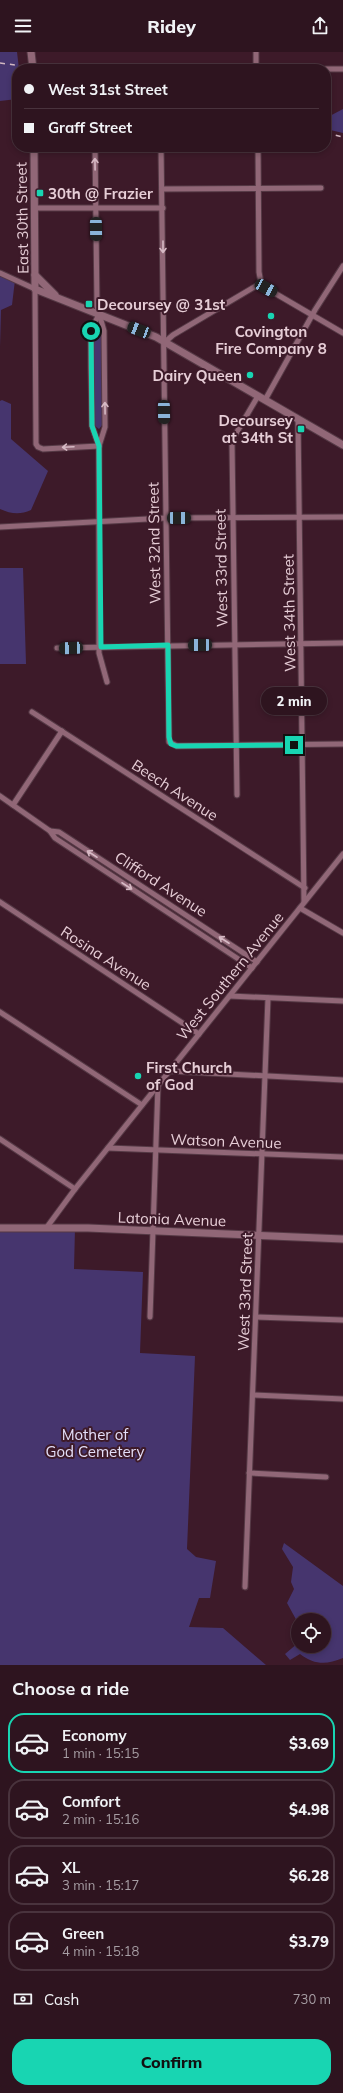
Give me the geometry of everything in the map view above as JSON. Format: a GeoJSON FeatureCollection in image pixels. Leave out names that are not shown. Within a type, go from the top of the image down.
{"type":"FeatureCollection","features":[{"type":"Feature","properties":{"kind":"main road"},"geometry":{"type":"LineString","coordinates":[[31,52],[32,64]]}},
{"type":"Feature","properties":{"kind":"main road","name":"East 30th Street"},"geometry":{"type":"LineString","coordinates":[[34,152],[35,289]]}},
{"type":"Feature","properties":{"kind":"main road"},"geometry":{"type":"LineString","coordinates":[[36,275],[58,298]]}},
{"type":"Feature","properties":{"kind":"main road"},"geometry":{"type":"LineString","coordinates":[[35,289],[165,342],[343,445]]}},
{"type":"Feature","properties":{"kind":"main road","name":"Latonia Avenue"},"geometry":{"type":"LineString","coordinates":[[0,1228],[47,1227],[343,1239]]}},
{"type":"Feature","properties":{"kind":"street"},"geometry":{"type":"LineString","coordinates":[[256,52],[256,64]]}},
{"type":"Feature","properties":{"kind":"street"},"geometry":{"type":"LineString","coordinates":[[331,69],[343,68]]}},
{"type":"Feature","properties":{"kind":"street"},"geometry":{"type":"LineString","coordinates":[[95,152],[99,314],[104,331],[105,427],[99,446],[100,653],[107,682]]}},
{"type":"Feature","properties":{"kind":"street","name":"West 32nd Street"},"geometry":{"type":"LineString","coordinates":[[161,152],[165,342],[164,381],[169,737],[171,744],[176,746],[236,746]]}},
{"type":"Feature","properties":{"kind":"street"},"geometry":{"type":"LineString","coordinates":[[258,152],[259,272],[261,283],[266,288],[343,333]]}},
{"type":"Feature","properties":{"kind":"street"},"geometry":{"type":"LineString","coordinates":[[162,189],[321,188]]}},
{"type":"Feature","properties":{"kind":"street"},"geometry":{"type":"LineString","coordinates":[[35,208],[162,208]]}},
{"type":"Feature","properties":{"kind":"street","name":"West 33rd Street"},"geometry":{"type":"LineString","coordinates":[[237,795],[232,444],[234,437],[262,398],[343,266]]}},
{"type":"Feature","properties":{"kind":"street"},"geometry":{"type":"LineString","coordinates":[[0,273],[35,289],[34,368],[36,444],[38,447],[43,449],[99,446]]}},
{"type":"Feature","properties":{"kind":"street"},"geometry":{"type":"LineString","coordinates":[[165,342],[173,335],[261,283]]}},
{"type":"Feature","properties":{"kind":"street"},"geometry":{"type":"LineString","coordinates":[[99,314],[91,331],[92,426],[99,446]]}},
{"type":"Feature","properties":{"kind":"street","name":"West 34th Street"},"geometry":{"type":"LineString","coordinates":[[298,419],[304,902]]}},
{"type":"Feature","properties":{"kind":"street"},"geometry":{"type":"LineString","coordinates":[[0,527],[166,518],[343,517]]}},
{"type":"Feature","properties":{"kind":"street"},"geometry":{"type":"LineString","coordinates":[[57,648],[234,644],[343,644]]}},
{"type":"Feature","properties":{"kind":"street","name":"Beech Avenue"},"geometry":{"type":"LineString","coordinates":[[32,712],[305,888]]}},
{"type":"Feature","properties":{"kind":"street"},"geometry":{"type":"LineString","coordinates":[[13,805],[62,731]]}},
{"type":"Feature","properties":{"kind":"street"},"geometry":{"type":"LineString","coordinates":[[236,746],[343,744]]}},
{"type":"Feature","properties":{"kind":"street","name":"Clifford Avenue"},"geometry":{"type":"LineString","coordinates":[[0,796],[50,830],[59,832],[257,962]]}},
{"type":"Feature","properties":{"kind":"street","name":"Clifford Avenue"},"geometry":{"type":"LineString","coordinates":[[50,830],[55,838],[252,968]]}},
{"type":"Feature","properties":{"kind":"street","name":"West Southern Avenue"},"geometry":{"type":"LineString","coordinates":[[47,1227],[75,1189],[343,854]]}},
{"type":"Feature","properties":{"kind":"street","name":"Rosina Avenue"},"geometry":{"type":"LineString","coordinates":[[0,902],[199,1034]]}},
{"type":"Feature","properties":{"kind":"street"},"geometry":{"type":"LineString","coordinates":[[300,908],[343,933]]}},
{"type":"Feature","properties":{"kind":"street"},"geometry":{"type":"LineString","coordinates":[[230,996],[343,1001]]}},
{"type":"Feature","properties":{"kind":"street","name":"West 33rd Street"},"geometry":{"type":"LineString","coordinates":[[245,1587],[268,998]]}},
{"type":"Feature","properties":{"kind":"street"},"geometry":{"type":"LineString","coordinates":[[0,1012],[142,1105]]}},
{"type":"Feature","properties":{"kind":"street"},"geometry":{"type":"LineString","coordinates":[[170,1071],[343,1080]]}},
{"type":"Feature","properties":{"kind":"street"},"geometry":{"type":"LineString","coordinates":[[150,1318],[157,1150],[158,1085]]}},
{"type":"Feature","properties":{"kind":"street"},"geometry":{"type":"LineString","coordinates":[[0,1139],[75,1189]]}},
{"type":"Feature","properties":{"kind":"street","name":"Watson Avenue"},"geometry":{"type":"LineString","coordinates":[[108,1148],[343,1158]]}},
{"type":"Feature","properties":{"kind":"street"},"geometry":{"type":"LineString","coordinates":[[256,1317],[343,1320]]}},
{"type":"Feature","properties":{"kind":"street"},"geometry":{"type":"LineString","coordinates":[[253,1395],[343,1399]]}},
{"type":"Feature","properties":{"kind":"street"},"geometry":{"type":"LineString","coordinates":[[249,1474],[326,1477]]}},
{"type":"Feature","properties":{"kind":"green space"},"geometry":{"type":"Polygon","coordinates":[[[0,52],[17,52],[18,64],[12,64],[12,100],[0,101],[0,52]]]}},
{"type":"Feature","properties":{"kind":"green space"},"geometry":{"type":"Polygon","coordinates":[[[343,109],[343,133],[331,130],[331,115],[343,109]]]}},
{"type":"Feature","properties":{"kind":"green space"},"geometry":{"type":"Polygon","coordinates":[[[0,273],[15,280],[12,305],[1,310],[0,347],[0,273]]]}},
{"type":"Feature","properties":{"kind":"green space"},"geometry":{"type":"Polygon","coordinates":[[[97,328],[102,332],[103,424],[99,429],[94,425],[93,333],[97,328]]]}},
{"type":"Feature","properties":{"kind":"green space"},"geometry":{"type":"Polygon","coordinates":[[[2,400],[11,404],[11,439],[48,471],[31,510],[23,513],[12,513],[0,509],[0,401],[2,400]]]}},
{"type":"Feature","properties":{"kind":"green space"},"geometry":{"type":"Polygon","coordinates":[[[0,568],[23,568],[26,664],[0,664],[0,568]]]}},
{"type":"Feature","properties":{"kind":"green space","name":"Mother of God Cemetery"},"geometry":{"type":"Polygon","coordinates":[[[0,1228],[75,1228],[74,1269],[143,1272],[140,1353],[195,1356],[187,1549],[196,1557],[216,1561],[210,1598],[199,1598],[189,1627],[223,1628],[266,1665],[0,1665],[0,1228]]]}},
{"type":"Feature","properties":{"kind":"green space"},"geometry":{"type":"Polygon","coordinates":[[[284,1543],[343,1586],[343,1658],[331,1662],[321,1663],[305,1658],[300,1654],[290,1660],[285,1654],[291,1649],[291,1653],[331,1653],[331,1613],[292,1613],[287,1603],[294,1589],[291,1582],[293,1567],[282,1549],[284,1543]]]}},
{"type":"Feature","properties":{"kind":"railway"},"geometry":{"type":"LineString","coordinates":[[0,63],[12,65]]}},
{"type":"Feature","properties":{"kind":"railway"},"geometry":{"type":"LineString","coordinates":[[331,134],[343,137]]}},
{"type":"Feature","properties":{"kind":"place","name":"30th @ Frazier"},"geometry":{"type":"Point","coordinates":[40,193]}},
{"type":"Feature","properties":{"kind":"place","name":"Decoursey @ 31st"},"geometry":{"type":"Point","coordinates":[89,304]}},
{"type":"Feature","properties":{"kind":"place","name":"Covington Fire Company 8"},"geometry":{"type":"Point","coordinates":[271,316]}},
{"type":"Feature","properties":{"kind":"place","name":"Dairy Queen"},"geometry":{"type":"Point","coordinates":[250,375]}},
{"type":"Feature","properties":{"kind":"place","name":"Decoursey at 34th St"},"geometry":{"type":"Point","coordinates":[301,429]}},
{"type":"Feature","properties":{"kind":"place","name":"First Church of God"},"geometry":{"type":"Point","coordinates":[138,1076]}},
{"type":"Feature","properties":{"kind":"route"},"geometry":{"type":"LineString","coordinates":[[91,331],[92,426],[99,446],[101,647],[168,645],[169,742],[171,744],[176,746],[294,745]]}}]}
